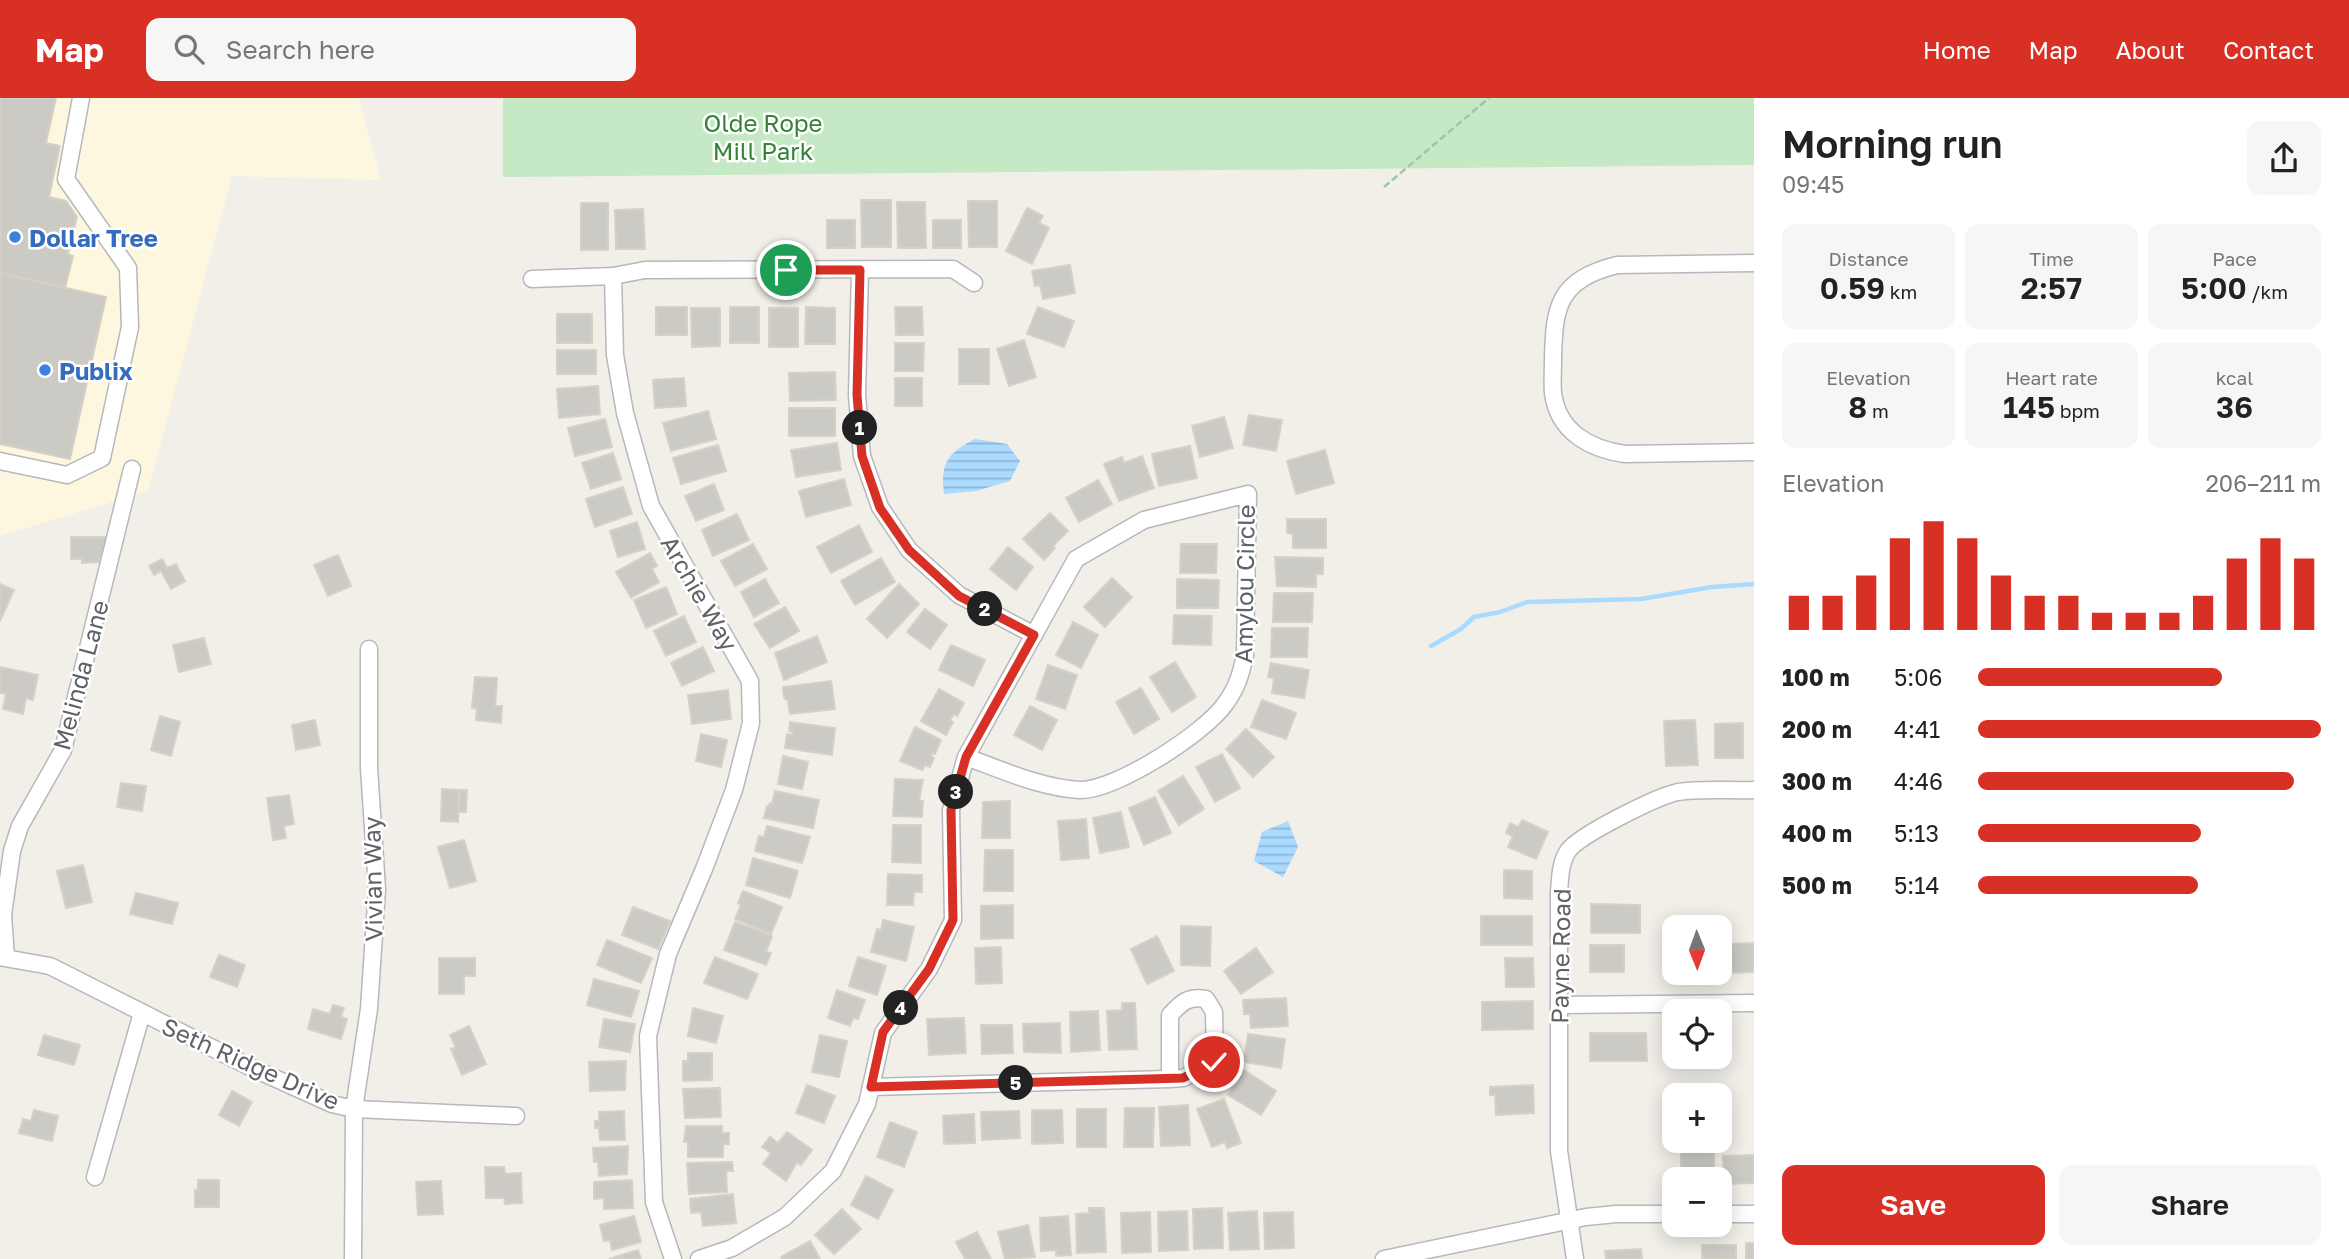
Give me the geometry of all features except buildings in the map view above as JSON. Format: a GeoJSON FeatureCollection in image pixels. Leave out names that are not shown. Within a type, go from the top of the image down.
{"type":"FeatureCollection","features":[{"type":"Feature","properties":{"kind":"street"},"geometry":{"type":"LineString","coordinates":[[0,461],[67,475],[102,458],[130,327],[128,268],[66,179],[81,98]]}},
{"type":"Feature","properties":{"kind":"street"},"geometry":{"type":"LineString","coordinates":[[1754,263],[1617,265],[1596,270],[1577,282],[1558,304],[1554,322],[1553,393],[1558,413],[1572,433],[1589,445],[1605,451],[1625,454],[1754,452]]}},
{"type":"Feature","properties":{"kind":"street"},"geometry":{"type":"LineString","coordinates":[[532,279],[613,276],[645,270],[953,269],[974,283]]}},
{"type":"Feature","properties":{"kind":"street"},"geometry":{"type":"LineString","coordinates":[[860,270],[857,395],[862,456],[880,508],[909,550],[959,596],[1034,635]]}},
{"type":"Feature","properties":{"kind":"street","name":"Archie Way"},"geometry":{"type":"LineString","coordinates":[[613,276],[615,355],[625,413],[650,506],[750,681],[751,723],[734,790],[705,869],[668,954],[648,1036],[654,1202],[673,1259]]}},
{"type":"Feature","properties":{"kind":"street","name":"Melinda Lane"},"geometry":{"type":"LineString","coordinates":[[3,957],[3,915],[12,851],[20,826],[64,750],[132,469]]}},
{"type":"Feature","properties":{"kind":"street","name":"Amylou Circle"},"geometry":{"type":"LineString","coordinates":[[699,1259],[732,1248],[785,1217],[833,1171],[867,1104],[883,1032],[929,969],[953,920],[951,810],[966,757],[1076,559],[1144,520],[1248,494],[1245,655],[1240,681],[1224,707],[1208,722],[1119,781],[1083,790],[1053,787],[966,757]]}},
{"type":"Feature","properties":{"kind":"street","name":"Vivian Way"},"geometry":{"type":"LineString","coordinates":[[353,1259],[354,1109],[369,1009],[377,889],[369,768],[369,649]]}},
{"type":"Feature","properties":{"kind":"street","name":"Payne Road"},"geometry":{"type":"LineString","coordinates":[[1575,1259],[1559,1151],[1561,868],[1568,851],[1582,839],[1663,795],[1681,791],[1754,790]]}},
{"type":"Feature","properties":{"kind":"street","name":"Seth Ridge Drive"},"geometry":{"type":"LineString","coordinates":[[3,957],[50,966],[332,1104],[354,1109],[516,1116]]}},
{"type":"Feature","properties":{"kind":"street"},"geometry":{"type":"LineString","coordinates":[[871,1087],[1170,1079],[1183,1078],[1214,1062],[1214,1012],[1206,999],[1192,997],[1181,1002],[1170,1015],[1170,1079]]}},
{"type":"Feature","properties":{"kind":"street"},"geometry":{"type":"LineString","coordinates":[[1559,1004],[1754,1003]]}},
{"type":"Feature","properties":{"kind":"street"},"geometry":{"type":"LineString","coordinates":[[96,1177],[142,1013]]}},
{"type":"Feature","properties":{"kind":"street"},"geometry":{"type":"LineString","coordinates":[[1384,1259],[1569,1221],[1616,1214],[1662,1214]]}},
{"type":"Feature","properties":{"kind":"street"},"geometry":{"type":"LineString","coordinates":[[1732,1214],[1754,1214]]}},
{"type":"Feature","properties":{"kind":"path"},"geometry":{"type":"LineString","coordinates":[[1384,187],[1489,98]]}},
{"type":"Feature","properties":{"kind":"shaded area"},"geometry":{"type":"Polygon","coordinates":[[[0,98],[359,98],[381,180],[232,176],[148,491],[0,536],[0,98]]]}},
{"type":"Feature","properties":{"kind":"green space","name":"Olde Rope Mill Park"},"geometry":{"type":"Polygon","coordinates":[[[503,98],[1754,98],[1754,165],[503,177],[503,98]]]}},
{"type":"Feature","properties":{"kind":"water"},"geometry":{"type":"Polygon","coordinates":[[[975,439],[1007,444],[1020,461],[1010,481],[976,491],[944,494],[943,474],[948,460],[958,449],[975,439]]]}},
{"type":"Feature","properties":{"kind":"water"},"geometry":{"type":"Polygon","coordinates":[[[1288,821],[1298,847],[1283,877],[1254,861],[1262,832],[1288,821]]]}},
{"type":"Feature","properties":{"kind":"waterway"},"geometry":{"type":"LineString","coordinates":[[1431,646],[1461,629],[1474,617],[1500,612],[1527,602],[1641,599],[1712,587],[1754,584]]}},
{"type":"Feature","properties":{"kind":"place","name":"Dollar Tree"},"geometry":{"type":"Point","coordinates":[15,237]}},
{"type":"Feature","properties":{"kind":"place","name":"Publix"},"geometry":{"type":"Point","coordinates":[45,370]}},
{"type":"Feature","properties":{"kind":"route"},"geometry":{"type":"LineString","coordinates":[[786,270],[860,270],[857,395],[862,456],[880,508],[909,550],[959,596],[1034,635],[966,757],[951,810],[953,920],[929,969],[883,1032],[871,1087],[1183,1078],[1214,1062]]}}]}
